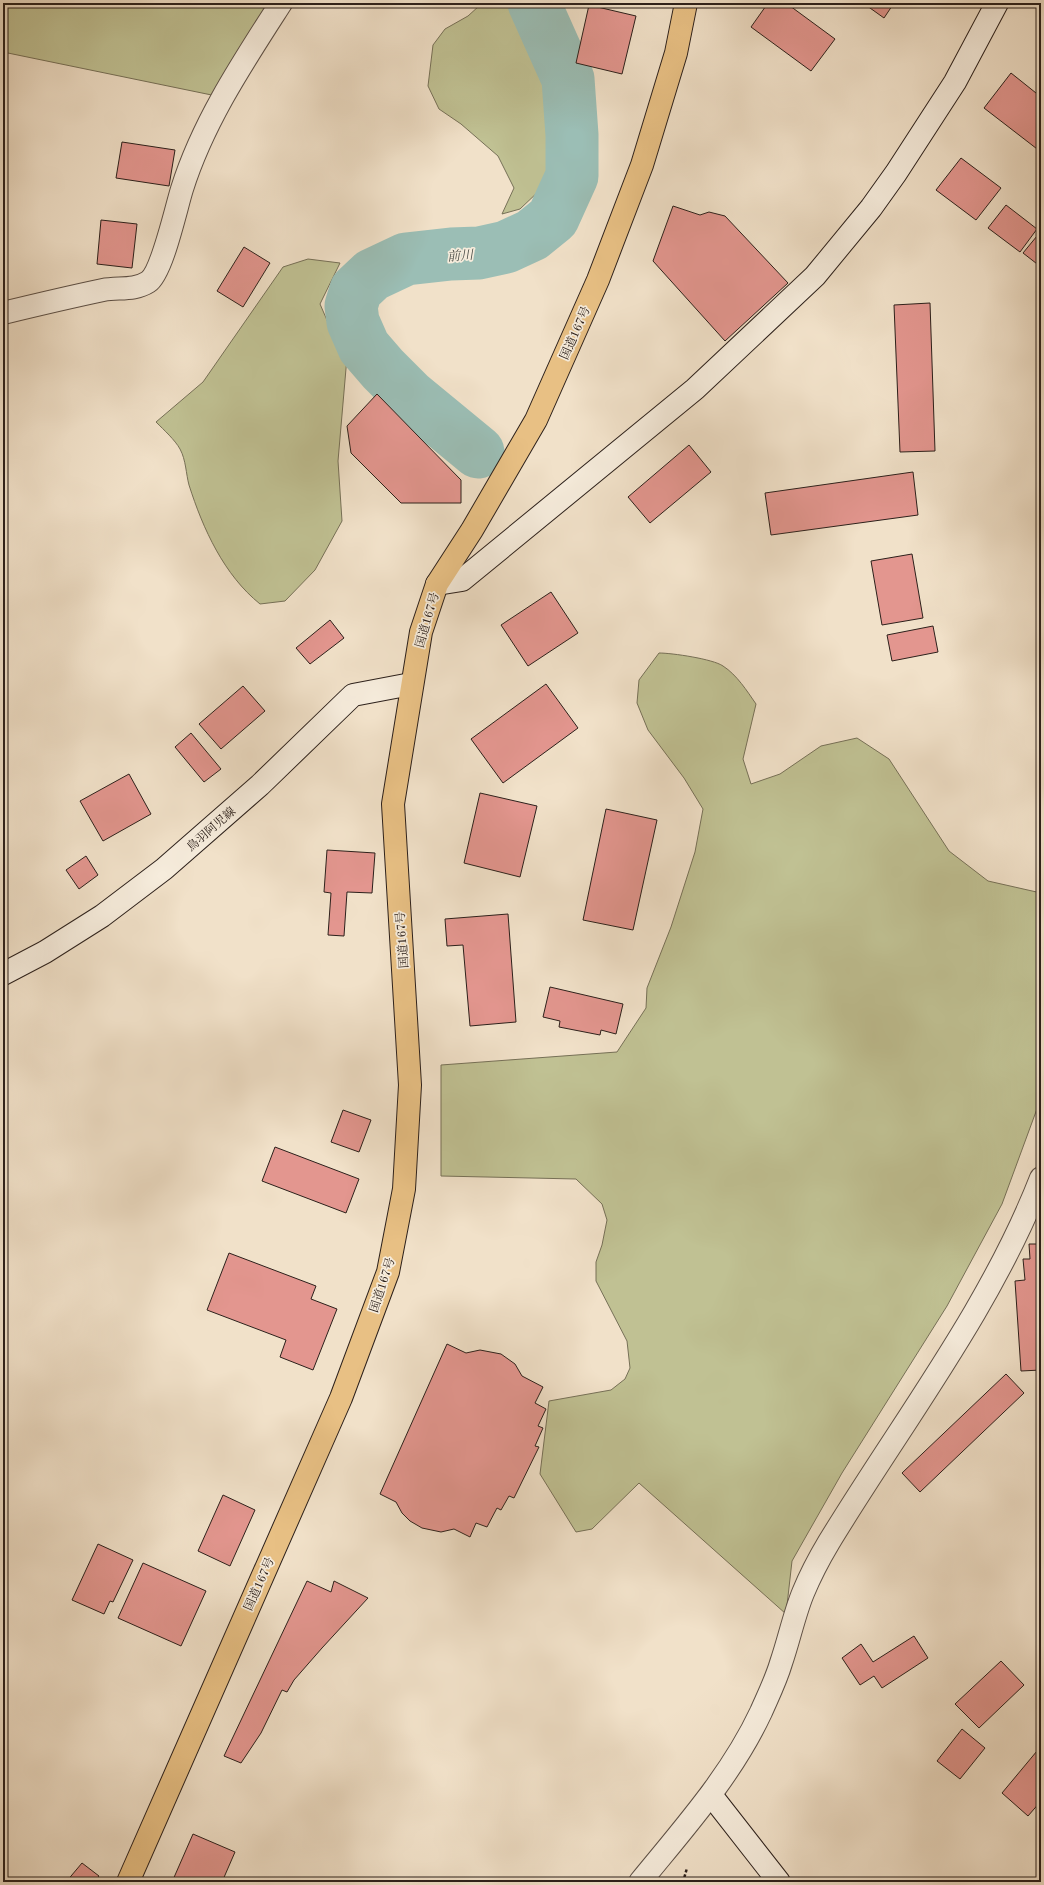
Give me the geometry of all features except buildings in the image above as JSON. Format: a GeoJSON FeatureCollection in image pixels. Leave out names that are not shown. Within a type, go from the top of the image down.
{"type":"FeatureCollection","features":[{"type":"Feature","properties":{"kind":"highway","name":"国道167号"},"geometry":{"type":"LineString","coordinates":[[128,1882],[341,1398],[388,1272],[404,1189],[410,1085],[409,1048],[393,804],[421,632],[437,584],[472,530],[536,420],[598,280],[642,165],[676,53],[686,3]]}},
{"type":"Feature","properties":{"kind":"street"},"geometry":{"type":"LineString","coordinates":[[3,313],[105,289],[134,288],[149,282],[158,267],[182,188],[205,129],[244,60],[281,3]]}},
{"type":"Feature","properties":{"kind":"street"},"geometry":{"type":"LineString","coordinates":[[437,584],[462,580],[695,389],[816,276],[871,208],[896,173],[955,82],[997,3]]}},
{"type":"Feature","properties":{"kind":"street","name":"鳥羽阿児線"},"geometry":{"type":"LineString","coordinates":[[3,974],[45,952],[102,916],[164,868],[260,786],[353,695],[412,684]]}},
{"type":"Feature","properties":{"kind":"street"},"geometry":{"type":"LineString","coordinates":[[640,1882],[711,1795],[740,1751],[760,1713],[780,1665],[803,1592],[828,1543],[904,1427],[999,1271],[1030,1207],[1041,1178]]}},
{"type":"Feature","properties":{"kind":"street"},"geometry":{"type":"LineString","coordinates":[[711,1795],[779,1882]]}},
{"type":"Feature","properties":{"kind":"green space"},"geometry":{"type":"Polygon","coordinates":[[[3,3],[271,3],[231,99],[3,52],[3,3]]]}},
{"type":"Feature","properties":{"kind":"green space"},"geometry":{"type":"Polygon","coordinates":[[[478,3],[515,3],[545,63],[555,96],[556,133],[549,170],[540,190],[520,209],[502,214],[514,188],[498,156],[461,124],[439,109],[428,86],[433,45],[445,29],[468,16],[479,6],[478,3]]]}},
{"type":"Feature","properties":{"kind":"green space"},"geometry":{"type":"Polygon","coordinates":[[[308,259],[340,263],[320,304],[336,341],[347,357],[338,461],[342,521],[315,570],[285,601],[260,604],[236,579],[216,550],[195,502],[189,485],[184,458],[180,449],[156,422],[203,382],[283,267],[308,259]]]}},
{"type":"Feature","properties":{"kind":"green space"},"geometry":{"type":"Polygon","coordinates":[[[659,653],[692,657],[718,663],[733,674],[749,694],[756,704],[743,759],[751,784],[780,774],[821,746],[857,738],[889,759],[949,851],[988,881],[1041,893],[1041,1098],[1002,1204],[947,1306],[842,1473],[792,1561],[786,1614],[639,1483],[592,1529],[576,1532],[540,1474],[549,1401],[611,1390],[625,1379],[630,1368],[627,1341],[596,1281],[596,1262],[602,1245],[607,1220],[602,1204],[576,1179],[441,1176],[441,1065],[617,1052],[646,1008],[647,988],[671,927],[695,852],[703,809],[684,778],[648,730],[637,703],[639,680],[659,653]]]}},
{"type":"Feature","properties":{"kind":"waterway","name":"前川"},"geometry":{"type":"LineString","coordinates":[[478,452],[410,396],[383,369],[364,347],[353,322],[351,306],[356,290],[372,275],[406,259],[451,254],[479,253],[506,247],[532,235],[553,218],[572,176],[572,135],[568,79],[534,3]]}}]}
